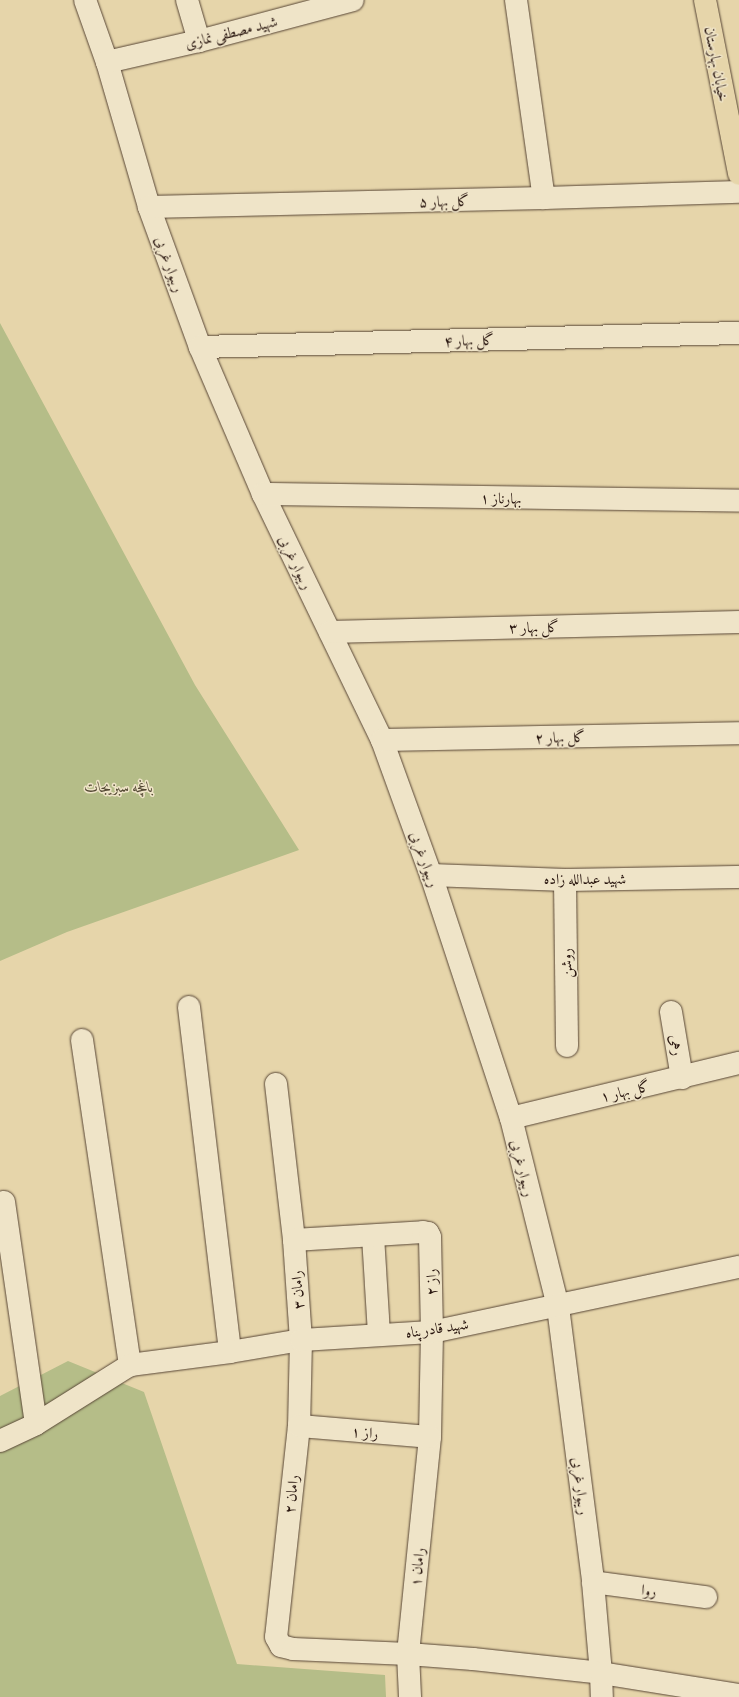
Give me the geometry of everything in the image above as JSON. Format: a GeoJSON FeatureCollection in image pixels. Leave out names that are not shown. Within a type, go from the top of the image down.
{"type":"FeatureCollection","features":[{"type":"Feature","properties":{"kind":"main road","name":"خیابان بهارستان"},"geometry":{"type":"LineString","coordinates":[[705,0],[738,166]]}},
{"type":"Feature","properties":{"kind":"street","name":"ریبوار غربی"},"geometry":{"type":"LineString","coordinates":[[85,0],[107,62],[149,207],[200,348],[263,494],[382,740],[431,875],[511,1118],[558,1306],[593,1582],[602,1697]]}},
{"type":"Feature","properties":{"kind":"street"},"geometry":{"type":"LineString","coordinates":[[187,0],[199,41]]}},
{"type":"Feature","properties":{"kind":"street","name":"شهید مصطفی نمازی"},"geometry":{"type":"LineString","coordinates":[[107,62],[199,41],[353,0]]}},
{"type":"Feature","properties":{"kind":"street"},"geometry":{"type":"LineString","coordinates":[[516,0],[544,198]]}},
{"type":"Feature","properties":{"kind":"street","name":"گل بهار ۵"},"geometry":{"type":"LineString","coordinates":[[149,207],[739,192]]}},
{"type":"Feature","properties":{"kind":"street","name":"گل بهار ۴"},"geometry":{"type":"LineString","coordinates":[[200,348],[739,334]]}},
{"type":"Feature","properties":{"kind":"street","name":"بهارناز ۱"},"geometry":{"type":"LineString","coordinates":[[263,494],[739,501]]}},
{"type":"Feature","properties":{"kind":"street","name":"گل بهار ۳"},"geometry":{"type":"LineString","coordinates":[[330,632],[739,622]]}},
{"type":"Feature","properties":{"kind":"street","name":"گل بهار ۲"},"geometry":{"type":"LineString","coordinates":[[382,740],[739,733]]}},
{"type":"Feature","properties":{"kind":"street","name":"شهید عبدالله زاده"},"geometry":{"type":"LineString","coordinates":[[431,875],[565,880],[739,877]]}},
{"type":"Feature","properties":{"kind":"street","name":"روشن"},"geometry":{"type":"LineString","coordinates":[[565,880],[567,1046]]}},
{"type":"Feature","properties":{"kind":"street"},"geometry":{"type":"LineString","coordinates":[[189,1007],[230,1352]]}},
{"type":"Feature","properties":{"kind":"street","name":"رهی"},"geometry":{"type":"LineString","coordinates":[[671,1012],[682,1078]]}},
{"type":"Feature","properties":{"kind":"street"},"geometry":{"type":"LineString","coordinates":[[0,1442],[36,1424],[130,1365],[82,1040]]}},
{"type":"Feature","properties":{"kind":"street","name":"گل بهار ۱"},"geometry":{"type":"LineString","coordinates":[[511,1118],[682,1078],[739,1063]]}},
{"type":"Feature","properties":{"kind":"street","name":"رامان ۳"},"geometry":{"type":"LineString","coordinates":[[276,1084],[294,1240],[301,1340]]}},
{"type":"Feature","properties":{"kind":"street"},"geometry":{"type":"LineString","coordinates":[[4,1202],[36,1424]]}},
{"type":"Feature","properties":{"kind":"street","name":"راز ۲"},"geometry":{"type":"LineString","coordinates":[[373,1236],[428,1233],[430,1238],[432,1332],[430,1437]]}},
{"type":"Feature","properties":{"kind":"street"},"geometry":{"type":"LineString","coordinates":[[294,1240],[373,1236],[379,1334]]}},
{"type":"Feature","properties":{"kind":"street","name":"شهید قادرپناه"},"geometry":{"type":"LineString","coordinates":[[130,1365],[230,1352],[301,1340],[379,1334],[432,1332],[739,1267]]}},
{"type":"Feature","properties":{"kind":"street","name":"رامان ۲"},"geometry":{"type":"LineString","coordinates":[[301,1340],[299,1426],[276,1637],[282,1646],[292,1649],[408,1654]]}},
{"type":"Feature","properties":{"kind":"street","name":"راز ۱"},"geometry":{"type":"LineString","coordinates":[[299,1426],[430,1437]]}},
{"type":"Feature","properties":{"kind":"street","name":"رامان ۱"},"geometry":{"type":"LineString","coordinates":[[410,1697],[408,1654],[430,1437]]}},
{"type":"Feature","properties":{"kind":"street","name":"روا"},"geometry":{"type":"LineString","coordinates":[[593,1582],[706,1597]]}},
{"type":"Feature","properties":{"kind":"street"},"geometry":{"type":"LineString","coordinates":[[408,1654],[601,1673],[739,1695]]}},
{"type":"Feature","properties":{"kind":"green space","name":"باغچه سبزیجات"},"geometry":{"type":"Polygon","coordinates":[[[0,323],[195,685],[299,850],[67,932],[0,961],[0,323]]]}},
{"type":"Feature","properties":{"kind":"green space"},"geometry":{"type":"Polygon","coordinates":[[[68,1361],[144,1392],[237,1664],[385,1675],[386,1697],[0,1697],[0,1396],[68,1361]]]}}]}
